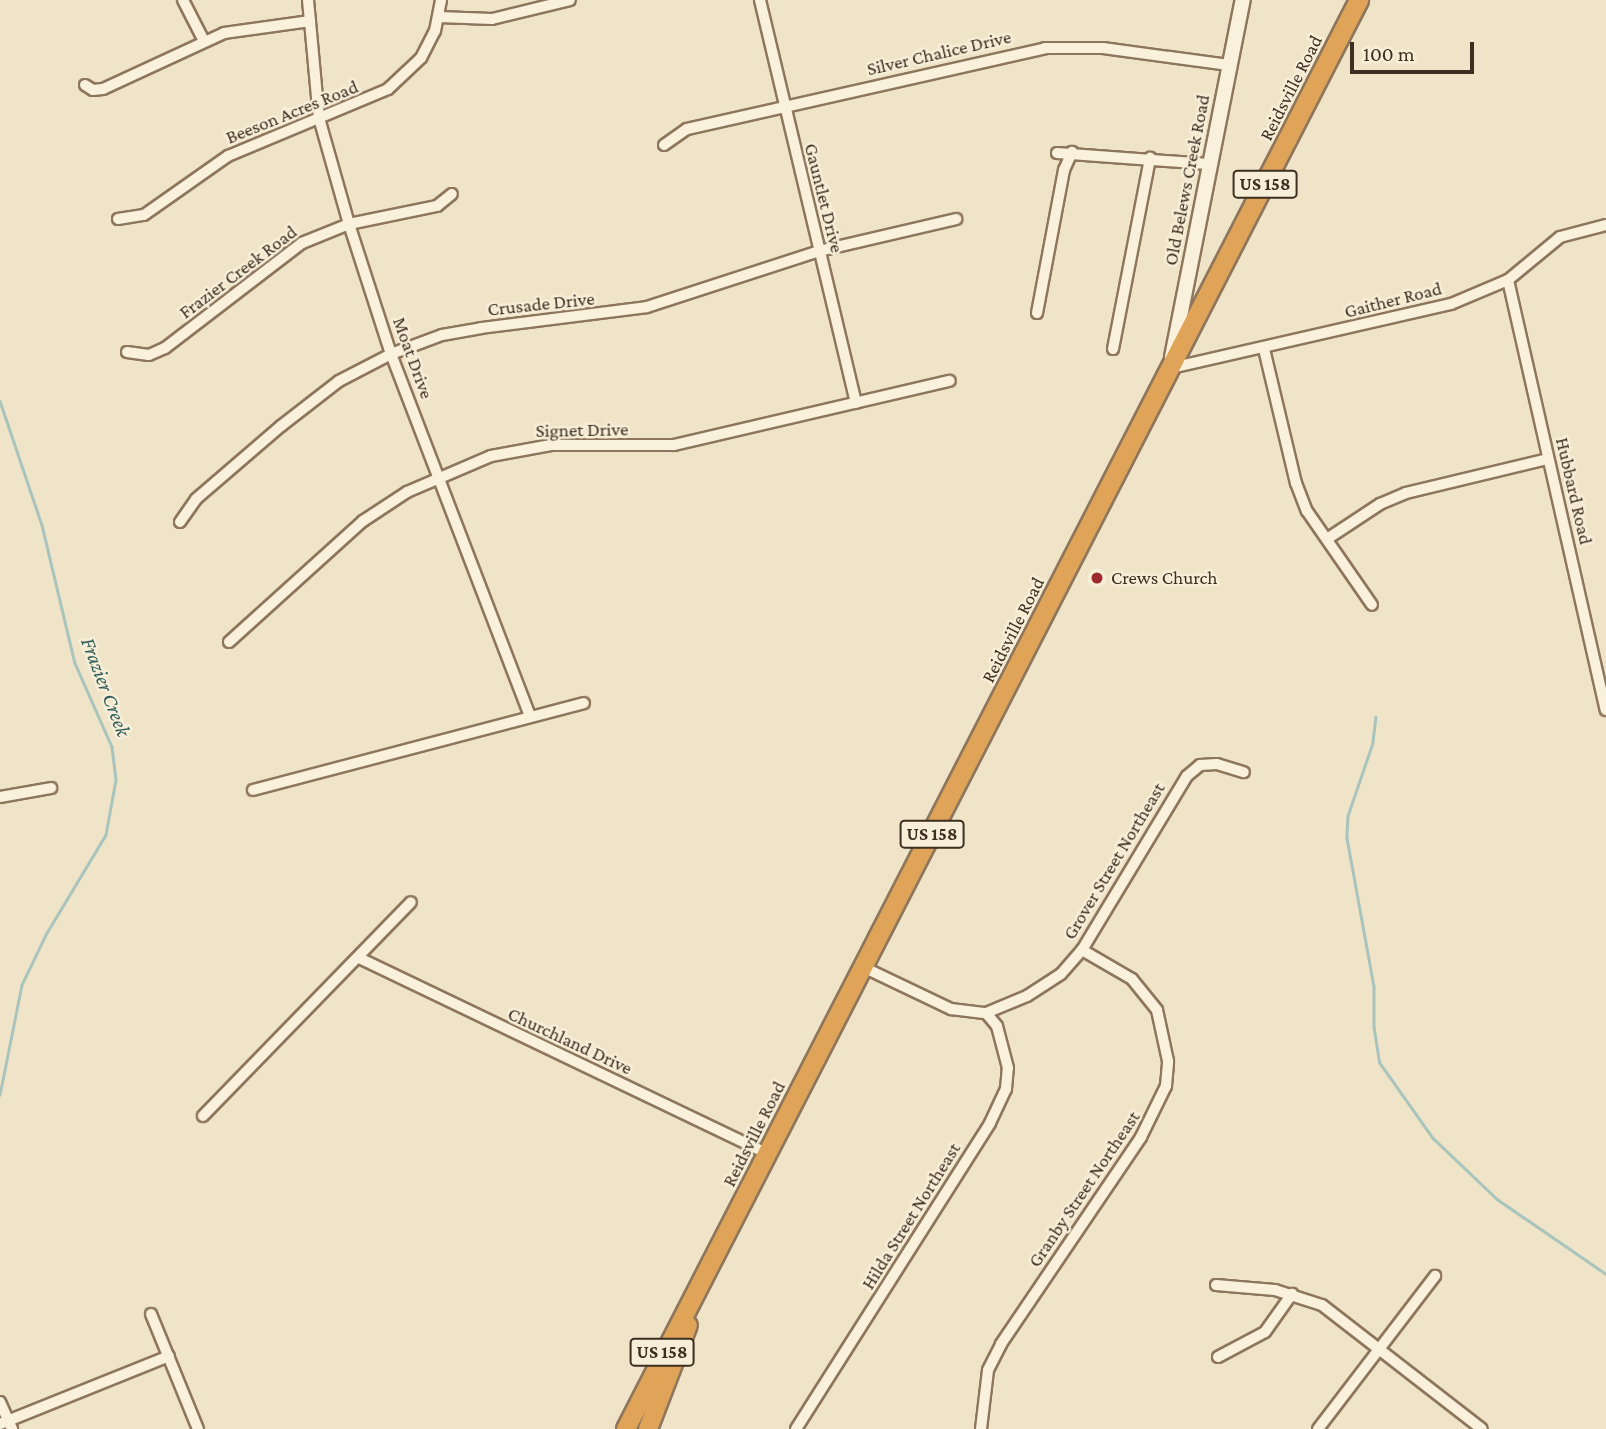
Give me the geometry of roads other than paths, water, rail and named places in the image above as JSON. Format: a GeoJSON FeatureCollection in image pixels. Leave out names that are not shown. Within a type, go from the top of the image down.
{"type":"FeatureCollection","features":[{"type":"Feature","properties":{"kind":"highway","name":"Reidsville Road"},"geometry":{"type":"LineString","coordinates":[[648,1429],[704,1278],[1359,0]]}},
{"type":"Feature","properties":{"kind":"highway","name":"Reidsville Road"},"geometry":{"type":"LineString","coordinates":[[626,1429],[691,1294],[704,1278]]}},
{"type":"Feature","properties":{"kind":"street"},"geometry":{"type":"LineString","coordinates":[[183,0],[203,39]]}},
{"type":"Feature","properties":{"kind":"street","name":"Moat Drive"},"geometry":{"type":"LineString","coordinates":[[308,0],[319,118],[349,224],[391,354],[530,716]]}},
{"type":"Feature","properties":{"kind":"street","name":"Beeson Acres Road"},"geometry":{"type":"LineString","coordinates":[[118,219],[144,215],[228,156],[375,96],[400,80],[421,58],[439,18],[441,0]]}},
{"type":"Feature","properties":{"kind":"street"},"geometry":{"type":"LineString","coordinates":[[439,18],[474,21],[570,0]]}},
{"type":"Feature","properties":{"kind":"street","name":"Gauntlet Drive"},"geometry":{"type":"LineString","coordinates":[[761,0],[856,403]]}},
{"type":"Feature","properties":{"kind":"street","name":"Old Belews Creek Road"},"geometry":{"type":"LineString","coordinates":[[1170,368],[1208,164],[1243,0]]}},
{"type":"Feature","properties":{"kind":"street"},"geometry":{"type":"LineString","coordinates":[[85,85],[93,90],[103,89],[203,39],[310,21]]}},
{"type":"Feature","properties":{"kind":"street","name":"Silver Chalice Drive"},"geometry":{"type":"LineString","coordinates":[[664,145],[687,129],[1045,48],[1103,48],[1229,65]]}},
{"type":"Feature","properties":{"kind":"street"},"geometry":{"type":"LineString","coordinates":[[1037,313],[1064,170],[1072,152]]}},
{"type":"Feature","properties":{"kind":"street"},"geometry":{"type":"LineString","coordinates":[[1057,153],[1208,164]]}},
{"type":"Feature","properties":{"kind":"street"},"geometry":{"type":"LineString","coordinates":[[1113,349],[1150,158]]}},
{"type":"Feature","properties":{"kind":"street","name":"Frazier Creek Road"},"geometry":{"type":"LineString","coordinates":[[127,352],[149,355],[164,348],[302,243],[349,224],[437,206],[452,194]]}},
{"type":"Feature","properties":{"kind":"street","name":"Crusade Drive"},"geometry":{"type":"LineString","coordinates":[[180,522],[196,499],[281,426],[339,381],[391,354],[442,335],[647,307],[819,251],[956,219]]}},
{"type":"Feature","properties":{"kind":"street","name":"Gaither Road"},"geometry":{"type":"LineString","coordinates":[[1170,368],[1264,349],[1451,304],[1508,281],[1560,237],[1606,225]]}},
{"type":"Feature","properties":{"kind":"street","name":"Hubbard Road"},"geometry":{"type":"LineString","coordinates":[[1508,281],[1606,710]]}},
{"type":"Feature","properties":{"kind":"street"},"geometry":{"type":"LineString","coordinates":[[1264,349],[1296,483],[1307,511],[1372,605]]}},
{"type":"Feature","properties":{"kind":"street","name":"Signet Drive"},"geometry":{"type":"LineString","coordinates":[[229,642],[363,521],[407,492],[440,478],[521,449],[674,445],[950,381]]}},
{"type":"Feature","properties":{"kind":"street"},"geometry":{"type":"LineString","coordinates":[[1327,539],[1380,504],[1406,493],[1548,459]]}},
{"type":"Feature","properties":{"kind":"street"},"geometry":{"type":"LineString","coordinates":[[253,790],[584,703]]}},
{"type":"Feature","properties":{"kind":"street","name":"Grover Street Northeast"},"geometry":{"type":"LineString","coordinates":[[986,1013],[1027,996],[1061,974],[1082,950],[1186,776],[1200,765],[1217,764],[1244,772]]}},
{"type":"Feature","properties":{"kind":"street"},"geometry":{"type":"LineString","coordinates":[[0,797],[51,788]]}},
{"type":"Feature","properties":{"kind":"street"},"geometry":{"type":"LineString","coordinates":[[203,1116],[411,902]]}},
{"type":"Feature","properties":{"kind":"street","name":"Granby Street Northeast"},"geometry":{"type":"LineString","coordinates":[[981,1429],[988,1370],[1001,1344],[1141,1137],[1166,1086],[1168,1061],[1157,1010],[1132,979],[1082,950]]}},
{"type":"Feature","properties":{"kind":"street","name":"Churchland Drive"},"geometry":{"type":"LineString","coordinates":[[359,958],[768,1154]]}},
{"type":"Feature","properties":{"kind":"street"},"geometry":{"type":"LineString","coordinates":[[863,967],[948,1008],[986,1013]]}},
{"type":"Feature","properties":{"kind":"street","name":"Hilda Street Northeast"},"geometry":{"type":"LineString","coordinates":[[796,1429],[990,1123],[1006,1089],[1005,1057],[997,1026],[986,1013]]}},
{"type":"Feature","properties":{"kind":"street"},"geometry":{"type":"LineString","coordinates":[[1318,1429],[1435,1276]]}},
{"type":"Feature","properties":{"kind":"street"},"geometry":{"type":"LineString","coordinates":[[1216,1285],[1292,1294],[1322,1305],[1482,1429]]}},
{"type":"Feature","properties":{"kind":"street"},"geometry":{"type":"LineString","coordinates":[[1218,1357],[1265,1332],[1292,1294]]}},
{"type":"Feature","properties":{"kind":"street"},"geometry":{"type":"LineString","coordinates":[[151,1314],[198,1429]]}},
{"type":"Feature","properties":{"kind":"street"},"geometry":{"type":"LineString","coordinates":[[0,1402],[7,1425],[169,1356]]}},
{"type":"Feature","properties":{"kind":"waterway","name":"Frazier Creek"},"geometry":{"type":"LineString","coordinates":[[0,401],[42,525],[75,663],[112,747],[116,780],[106,835],[47,933],[22,985],[0,1095]]}},
{"type":"Feature","properties":{"kind":"waterway"},"geometry":{"type":"LineString","coordinates":[[1376,717],[1373,743],[1348,816],[1347,838],[1374,987],[1374,1027],[1380,1063],[1433,1138],[1497,1199],[1606,1274]]}},
{"type":"Feature","properties":{"kind":"place","name":"Crews Church"},"geometry":{"type":"Point","coordinates":[1097,578]}}]}
